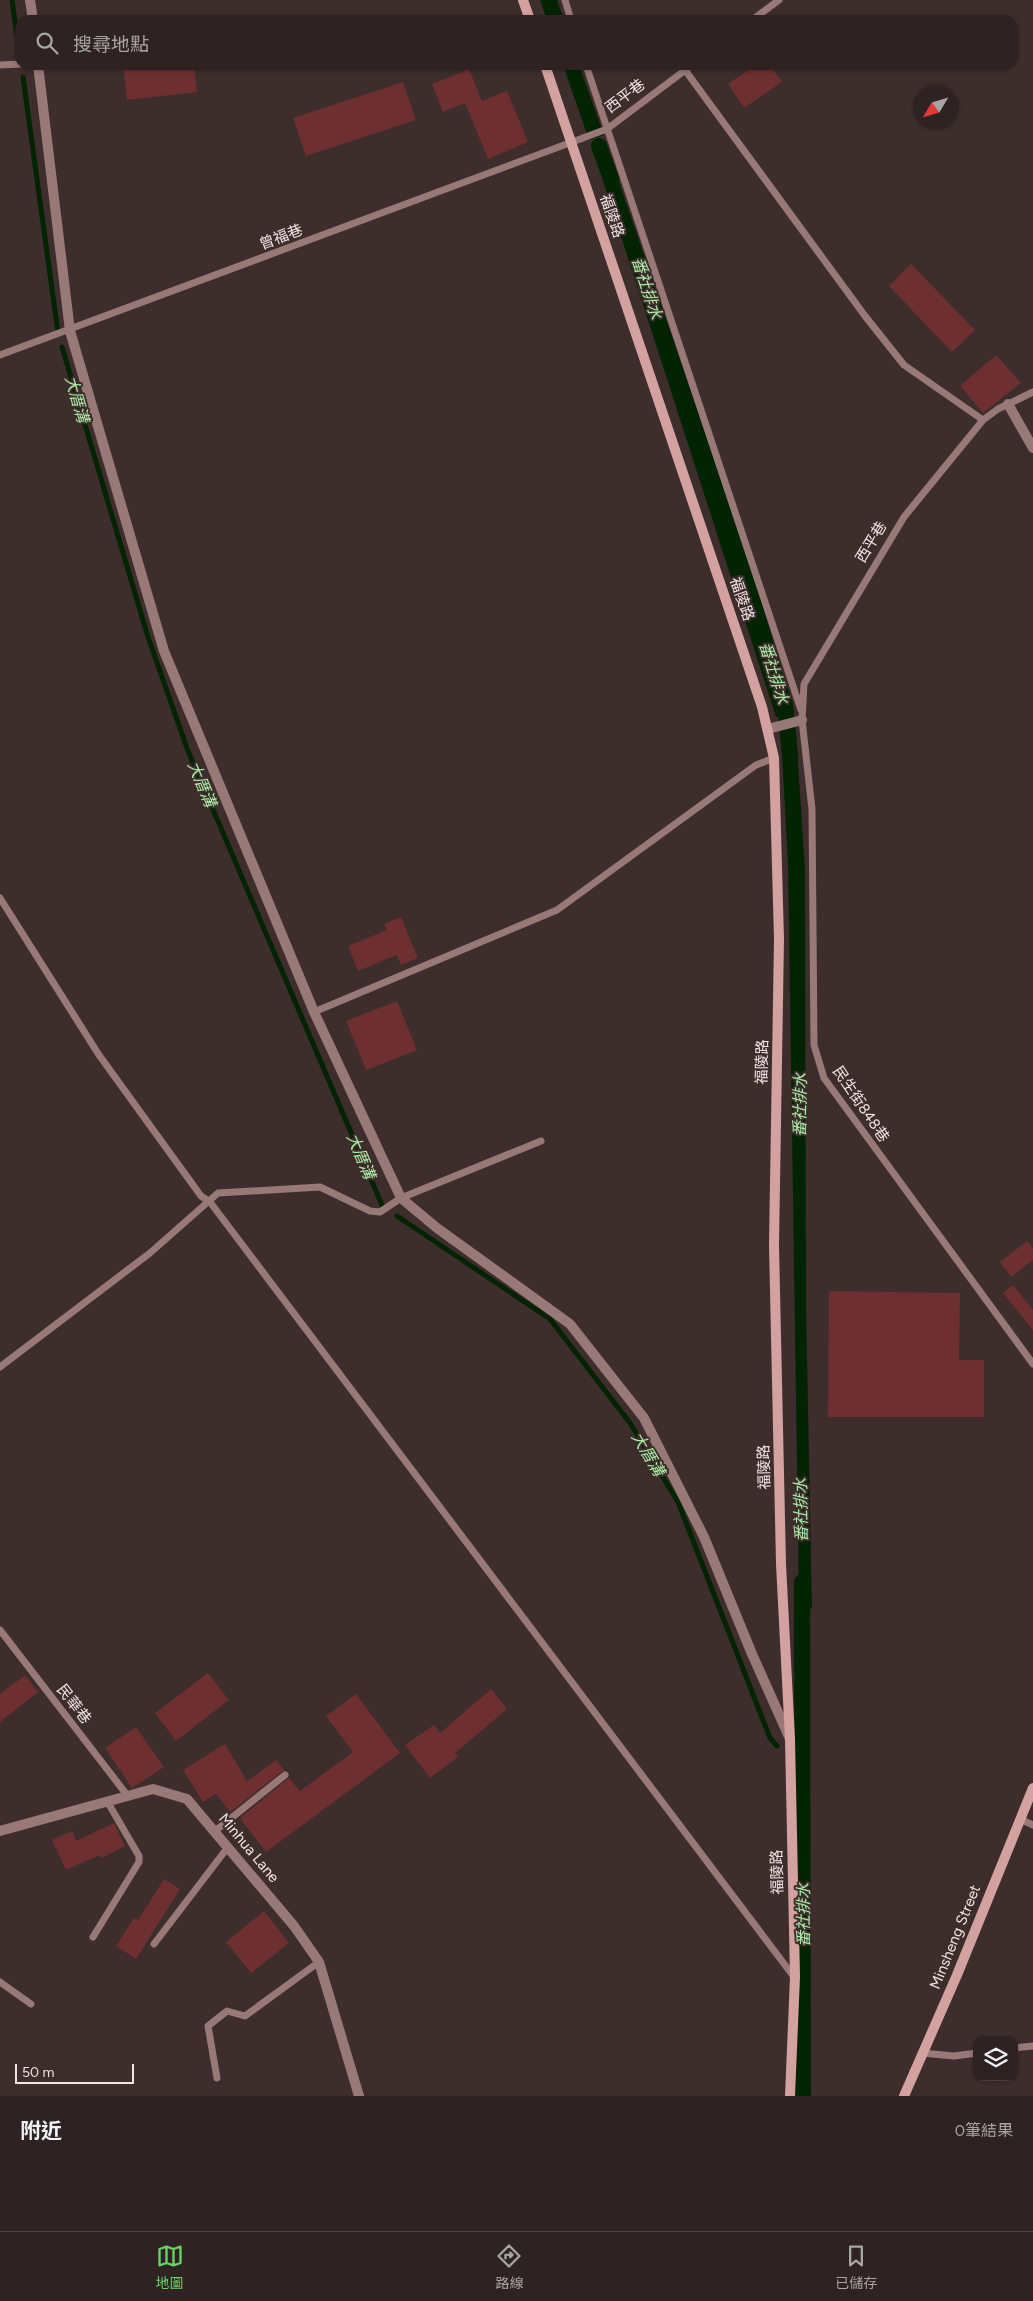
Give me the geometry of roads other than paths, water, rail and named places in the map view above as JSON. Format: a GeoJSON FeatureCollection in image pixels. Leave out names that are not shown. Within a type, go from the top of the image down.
{"type":"FeatureCollection","features":[{"type":"Feature","properties":{"kind":"street"},"geometry":{"type":"LineString","coordinates":[[30,0],[32,15]]}},
{"type":"Feature","properties":{"kind":"street"},"geometry":{"type":"LineString","coordinates":[[523,0],[528,15]]}},
{"type":"Feature","properties":{"kind":"street"},"geometry":{"type":"LineString","coordinates":[[39,70],[70,331],[164,651],[314,1012],[401,1198],[437,1228],[570,1324],[644,1418],[704,1536],[752,1654],[790,1738]]}},
{"type":"Feature","properties":{"kind":"street","name":"福陵路"},"geometry":{"type":"LineString","coordinates":[[547,70],[749,670],[768,729],[774,758],[779,939],[774,1245],[781,1564],[790,1738],[795,1977],[790,2096]]}},
{"type":"Feature","properties":{"kind":"street"},"geometry":{"type":"LineString","coordinates":[[1008,404],[1033,448]]}},
{"type":"Feature","properties":{"kind":"street"},"geometry":{"type":"LineString","coordinates":[[768,729],[802,717]]}},
{"type":"Feature","properties":{"kind":"street","name":"Minsheng Street"},"geometry":{"type":"LineString","coordinates":[[904,2096],[1033,1788]]}},
{"type":"Feature","properties":{"kind":"street","name":"Minhua Lane"},"geometry":{"type":"LineString","coordinates":[[0,1831],[127,1794],[153,1789],[187,1798],[294,1926],[319,1962],[359,2096]]}},
{"type":"Feature","properties":{"kind":"lane"},"geometry":{"type":"LineString","coordinates":[[564,0],[569,15]]}},
{"type":"Feature","properties":{"kind":"lane"},"geometry":{"type":"LineString","coordinates":[[759,15],[779,0]]}},
{"type":"Feature","properties":{"kind":"lane"},"geometry":{"type":"LineString","coordinates":[[0,65],[15,64]]}},
{"type":"Feature","properties":{"kind":"lane"},"geometry":{"type":"LineString","coordinates":[[588,70],[802,717]]}},
{"type":"Feature","properties":{"kind":"lane"},"geometry":{"type":"LineString","coordinates":[[685,70],[859,308],[904,365],[983,420]]}},
{"type":"Feature","properties":{"kind":"lane","name":"西平巷"},"geometry":{"type":"LineString","coordinates":[[571,142],[607,129],[685,70]]}},
{"type":"Feature","properties":{"kind":"lane","name":"曾福巷"},"geometry":{"type":"LineString","coordinates":[[0,355],[70,331],[571,142]]}},
{"type":"Feature","properties":{"kind":"lane","name":"西平巷"},"geometry":{"type":"LineString","coordinates":[[802,717],[804,684],[904,517],[983,420],[998,408],[1033,392]]}},
{"type":"Feature","properties":{"kind":"lane","name":"民生街848巷"},"geometry":{"type":"LineString","coordinates":[[802,717],[812,809],[814,1045],[824,1078],[1033,1364]]}},
{"type":"Feature","properties":{"kind":"lane"},"geometry":{"type":"LineString","coordinates":[[314,1012],[557,910],[756,765],[774,758]]}},
{"type":"Feature","properties":{"kind":"lane"},"geometry":{"type":"LineString","coordinates":[[0,898],[99,1055],[201,1196],[210,1202],[795,1977]]}},
{"type":"Feature","properties":{"kind":"lane"},"geometry":{"type":"LineString","coordinates":[[0,1367],[150,1253],[218,1193],[320,1187],[370,1211],[380,1212],[401,1198],[541,1141]]}},
{"type":"Feature","properties":{"kind":"lane","name":"民華巷"},"geometry":{"type":"LineString","coordinates":[[0,1630],[127,1794]]}},
{"type":"Feature","properties":{"kind":"lane"},"geometry":{"type":"LineString","coordinates":[[215,1831],[285,1775]]}},
{"type":"Feature","properties":{"kind":"lane"},"geometry":{"type":"LineString","coordinates":[[93,1937],[139,1862],[140,1856],[108,1801]]}},
{"type":"Feature","properties":{"kind":"lane"},"geometry":{"type":"LineString","coordinates":[[1020,1820],[1033,1825]]}},
{"type":"Feature","properties":{"kind":"lane"},"geometry":{"type":"LineString","coordinates":[[154,1944],[228,1846]]}},
{"type":"Feature","properties":{"kind":"lane"},"geometry":{"type":"LineString","coordinates":[[217,2078],[208,2026],[227,2011],[245,2016],[319,1962]]}},
{"type":"Feature","properties":{"kind":"lane"},"geometry":{"type":"LineString","coordinates":[[0,1982],[31,2004]]}},
{"type":"Feature","properties":{"kind":"lane"},"geometry":{"type":"LineString","coordinates":[[1018,2048],[1033,2046]]}},
{"type":"Feature","properties":{"kind":"lane"},"geometry":{"type":"LineString","coordinates":[[922,2053],[954,2056],[973,2054]]}},
{"type":"Feature","properties":{"kind":"water"},"geometry":{"type":"Polygon","coordinates":[[[540,0],[557,0],[562,15],[545,15],[540,0]]]}},
{"type":"Feature","properties":{"kind":"water"},"geometry":{"type":"Polygon","coordinates":[[[565,70],[581,70],[604,135],[589,140],[565,70]]]}},
{"type":"Feature","properties":{"kind":"water"},"geometry":{"type":"Polygon","coordinates":[[[610,156],[753,572],[794,713],[776,717],[597,162],[610,156]]]}},
{"type":"Feature","properties":{"kind":"water"},"geometry":{"type":"Polygon","coordinates":[[[796,732],[805,870],[806,1306],[812,1609],[799,1600],[788,864],[781,736],[796,732]]]}},
{"type":"Feature","properties":{"kind":"waterway","name":"大厝溝"},"geometry":{"type":"LineString","coordinates":[[12,0],[15,22]]}},
{"type":"Feature","properties":{"kind":"waterway","name":"大厝溝"},"geometry":{"type":"LineString","coordinates":[[23,77],[58,333]]}},
{"type":"Feature","properties":{"kind":"waterway","name":"番社排水"},"geometry":{"type":"LineString","coordinates":[[599,146],[611,179]]}},
{"type":"Feature","properties":{"kind":"waterway","name":"大厝溝"},"geometry":{"type":"LineString","coordinates":[[62,347],[148,637],[188,751],[382,1205]]}},
{"type":"Feature","properties":{"kind":"waterway","name":"番社排水"},"geometry":{"type":"LineString","coordinates":[[781,693],[785,704],[790,756]]}},
{"type":"Feature","properties":{"kind":"waterway","name":"大厝溝"},"geometry":{"type":"LineString","coordinates":[[397,1216],[550,1319],[630,1423],[678,1502],[770,1738],[777,1746]]}},
{"type":"Feature","properties":{"kind":"waterway","name":"番社排水"},"geometry":{"type":"LineString","coordinates":[[802,1582],[803,2096]]}}]}
